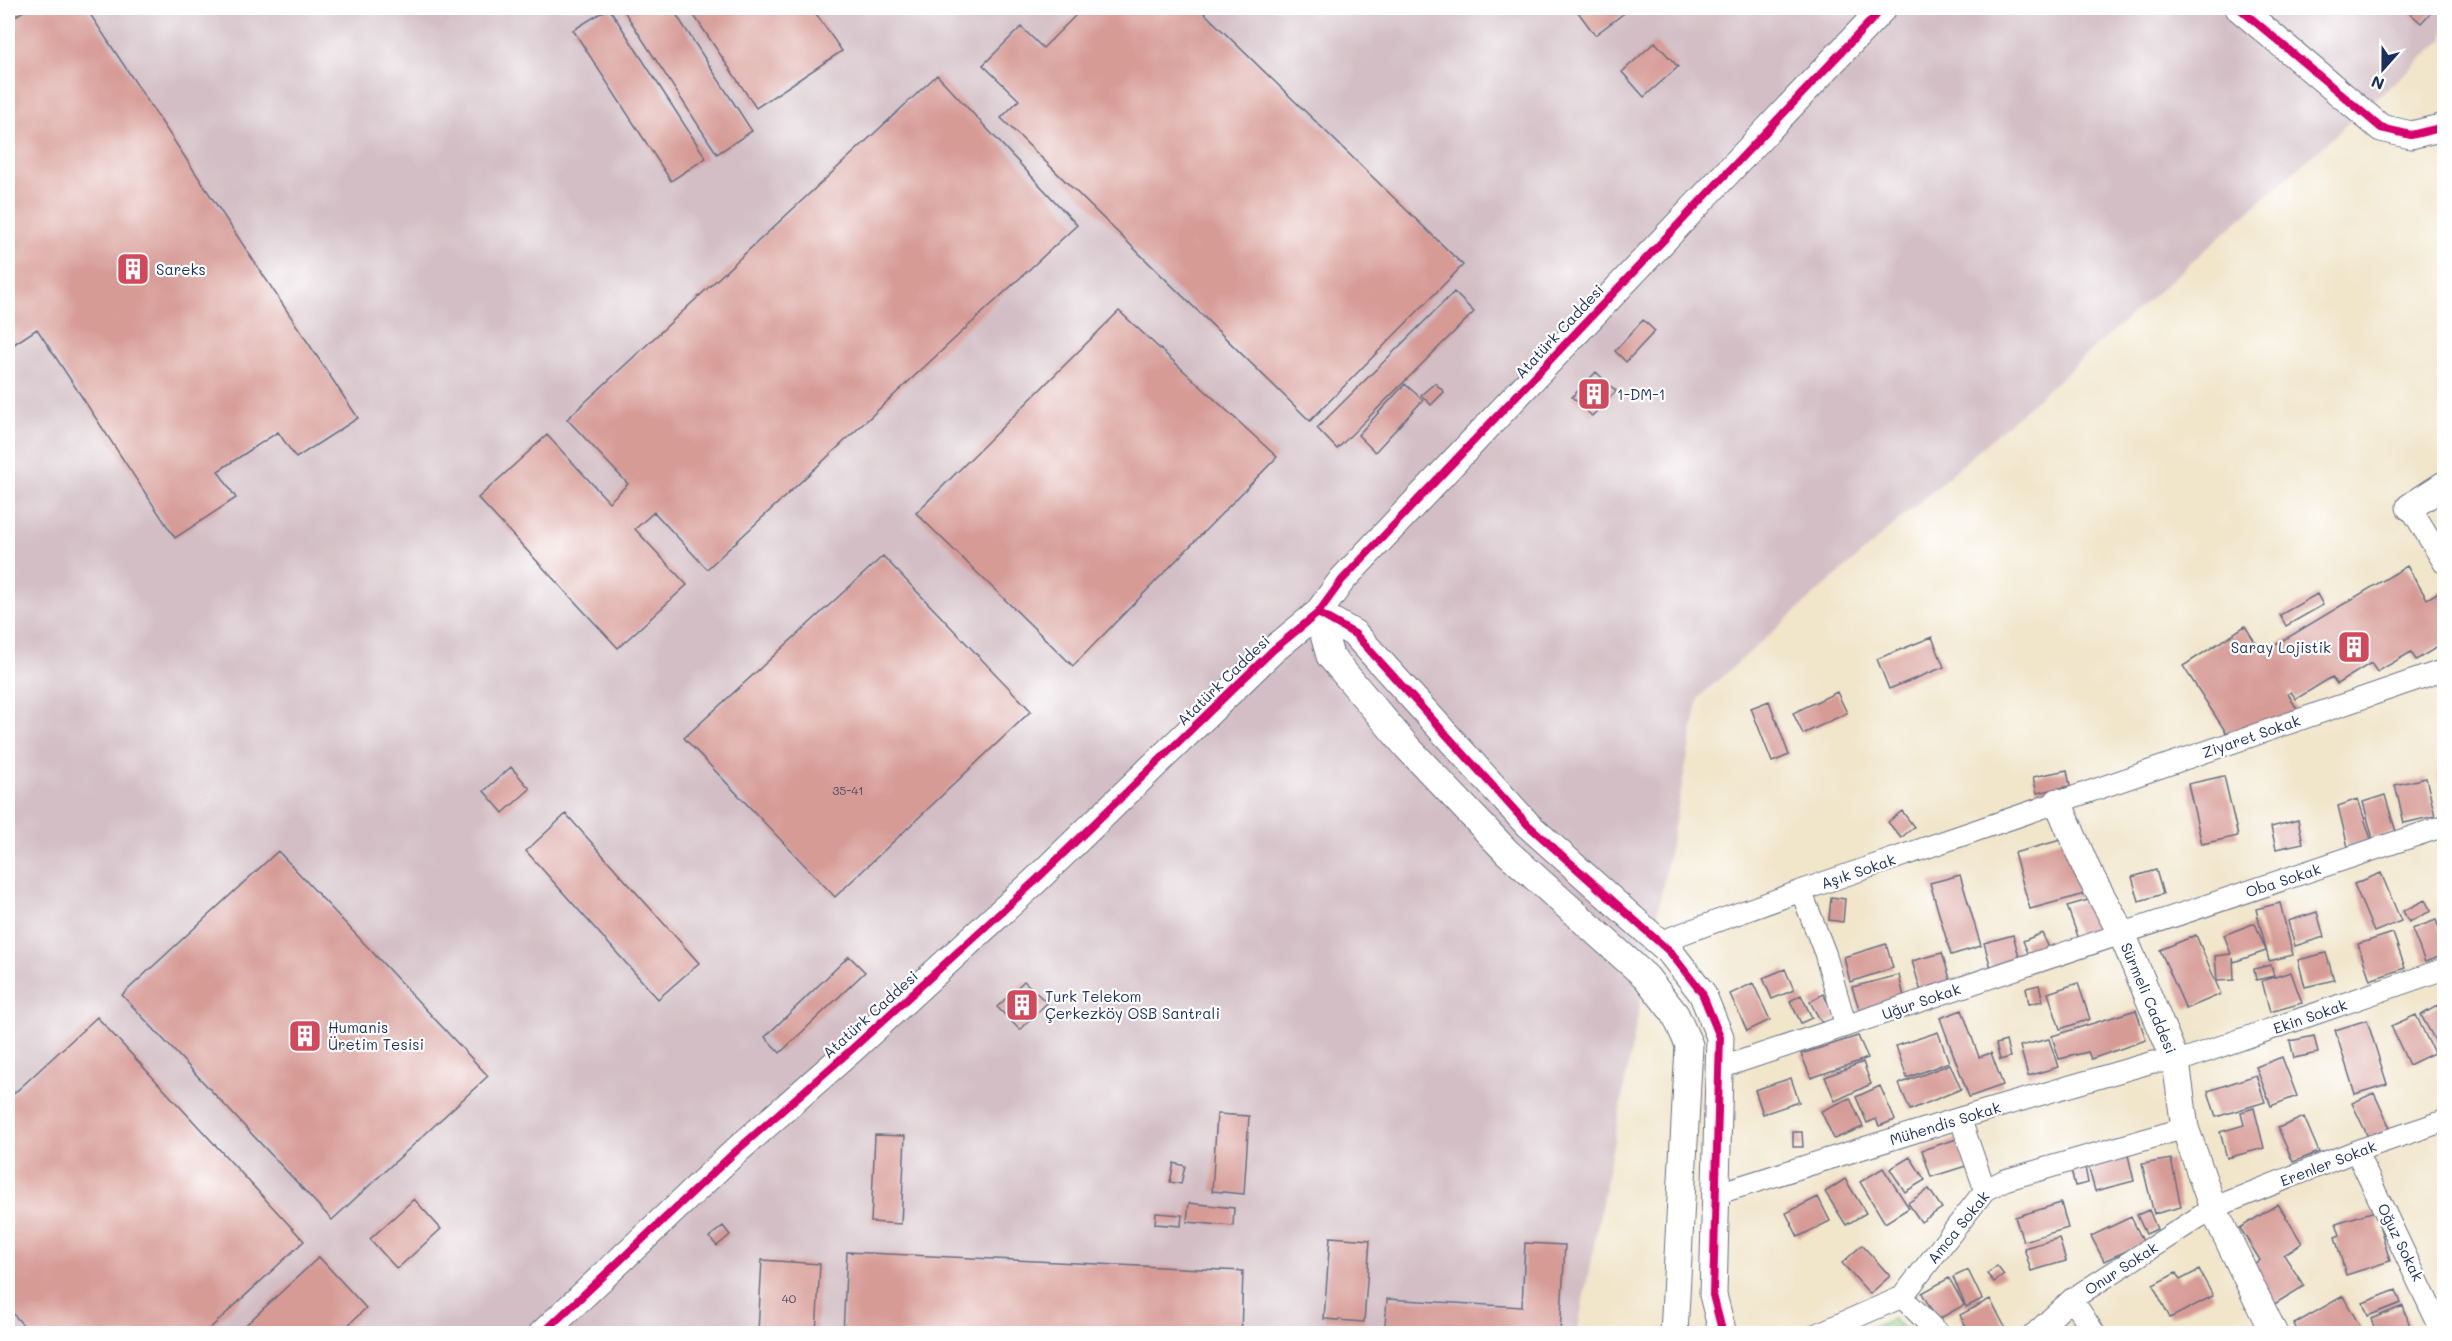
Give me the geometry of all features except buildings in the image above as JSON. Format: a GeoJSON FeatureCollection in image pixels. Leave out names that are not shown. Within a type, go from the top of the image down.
{"type":"FeatureCollection","features":[{"type":"Feature","properties":{"kind":"street","name":"Atatürk Caddesi"},"geometry":{"type":"LineString","coordinates":[[542,1334],[735,1152],[852,1049],[1034,882],[1273,650],[1318,613],[1342,580],[1884,8]]}},
{"type":"Feature","properties":{"kind":"street"},"geometry":{"type":"LineString","coordinates":[[2239,8],[2381,128],[2411,135],[2445,127]]}},
{"type":"Feature","properties":{"kind":"street"},"geometry":{"type":"LineString","coordinates":[[2445,485],[2410,507],[2445,563]]}},
{"type":"Feature","properties":{"kind":"street"},"geometry":{"type":"LineString","coordinates":[[1318,613],[1355,634],[1528,825],[1670,952],[1702,993],[1720,1037],[1713,1295],[1723,1334]]}},
{"type":"Feature","properties":{"kind":"street"},"geometry":{"type":"LineString","coordinates":[[1318,613],[1330,656],[1407,747],[1507,852],[1646,977],[1676,1014],[1689,1045],[1674,1334]]}},
{"type":"Feature","properties":{"kind":"street","name":"Ziyaret Sokak"},"geometry":{"type":"LineString","coordinates":[[2058,802],[2445,670]]}},
{"type":"Feature","properties":{"kind":"street","name":"Aşık Sokak"},"geometry":{"type":"LineString","coordinates":[[1659,942],[2058,802]]}},
{"type":"Feature","properties":{"kind":"street","name":"Sürmeli Caddesi"},"geometry":{"type":"LineString","coordinates":[[2058,802],[2087,870],[2122,934],[2176,1062],[2185,1128],[2212,1208],[2274,1334]]}},
{"type":"Feature","properties":{"kind":"street","name":"Oba Sokak"},"geometry":{"type":"LineString","coordinates":[[2122,934],[2445,826]]}},
{"type":"Feature","properties":{"kind":"street"},"geometry":{"type":"LineString","coordinates":[[1801,891],[1826,953],[1846,1026]]}},
{"type":"Feature","properties":{"kind":"street","name":"Uğur Sokak"},"geometry":{"type":"LineString","coordinates":[[1720,1068],[2122,934]]}},
{"type":"Feature","properties":{"kind":"street","name":"Ekin Sokak"},"geometry":{"type":"LineString","coordinates":[[2176,1062],[2445,969]]}},
{"type":"Feature","properties":{"kind":"street","name":"Mühendis Sokak"},"geometry":{"type":"LineString","coordinates":[[1716,1194],[1960,1118],[2153,1062],[2176,1062]]}},
{"type":"Feature","properties":{"kind":"street"},"geometry":{"type":"LineString","coordinates":[[1960,1118],[1985,1190]]}},
{"type":"Feature","properties":{"kind":"street","name":"Erenler Sokak"},"geometry":{"type":"LineString","coordinates":[[2212,1208],[2356,1151],[2445,1121]]}},
{"type":"Feature","properties":{"kind":"street","name":"Amca Sokak"},"geometry":{"type":"LineString","coordinates":[[1817,1334],[1902,1298],[1985,1190],[2005,1180],[2185,1128]]}},
{"type":"Feature","properties":{"kind":"street","name":"Oğuz Sokak"},"geometry":{"type":"LineString","coordinates":[[2356,1151],[2439,1309],[2443,1334]]}},
{"type":"Feature","properties":{"kind":"street","name":"Onur Sokak"},"geometry":{"type":"LineString","coordinates":[[2034,1334],[2072,1299],[2212,1208]]}},
{"type":"Feature","properties":{"kind":"street"},"geometry":{"type":"LineString","coordinates":[[1902,1298],[1938,1334]]}},
{"type":"Feature","properties":{"kind":"street"},"geometry":{"type":"LineString","coordinates":[[2072,1299],[2095,1334]]}},
{"type":"Feature","properties":{"kind":"shaded area"},"geometry":{"type":"Polygon","coordinates":[[[8,8],[2444,8],[2444,39],[1699,697],[1577,1333],[8,1334],[8,8]]]}},
{"type":"Feature","properties":{"kind":"green space"},"geometry":{"type":"Polygon","coordinates":[[[1893,1319],[1908,1333],[1859,1333],[1893,1319]]]}},
{"type":"Feature","properties":{"kind":"cycle path"},"geometry":{"type":"LineString","coordinates":[[542,1334],[735,1152],[852,1049],[1034,882],[1273,650],[1318,613],[1342,580],[1883,8]]}},
{"type":"Feature","properties":{"kind":"cycle path"},"geometry":{"type":"LineString","coordinates":[[2239,8],[2381,128],[2411,135],[2444,127]]}},
{"type":"Feature","properties":{"kind":"cycle path"},"geometry":{"type":"LineString","coordinates":[[1318,613],[1355,634],[1528,825],[1670,952],[1702,993],[1720,1037],[1713,1295],[1723,1334]]}},
{"type":"Feature","properties":{"kind":"place","name":"Sareks"},"geometry":{"type":"Point","coordinates":[133,269]}},
{"type":"Feature","properties":{"kind":"place","name":"1-DM-1"},"geometry":{"type":"Point","coordinates":[1594,394]}},
{"type":"Feature","properties":{"kind":"place","name":"Saray Lojistik"},"geometry":{"type":"Point","coordinates":[2354,647]}},
{"type":"Feature","properties":{"kind":"place","name":"Turk Telekom Çerkezköy OSB Santrali"},"geometry":{"type":"Point","coordinates":[1022,1005]}},
{"type":"Feature","properties":{"kind":"place","name":"Humanis Üretim Tesisi"},"geometry":{"type":"Point","coordinates":[305,1036]}}]}
